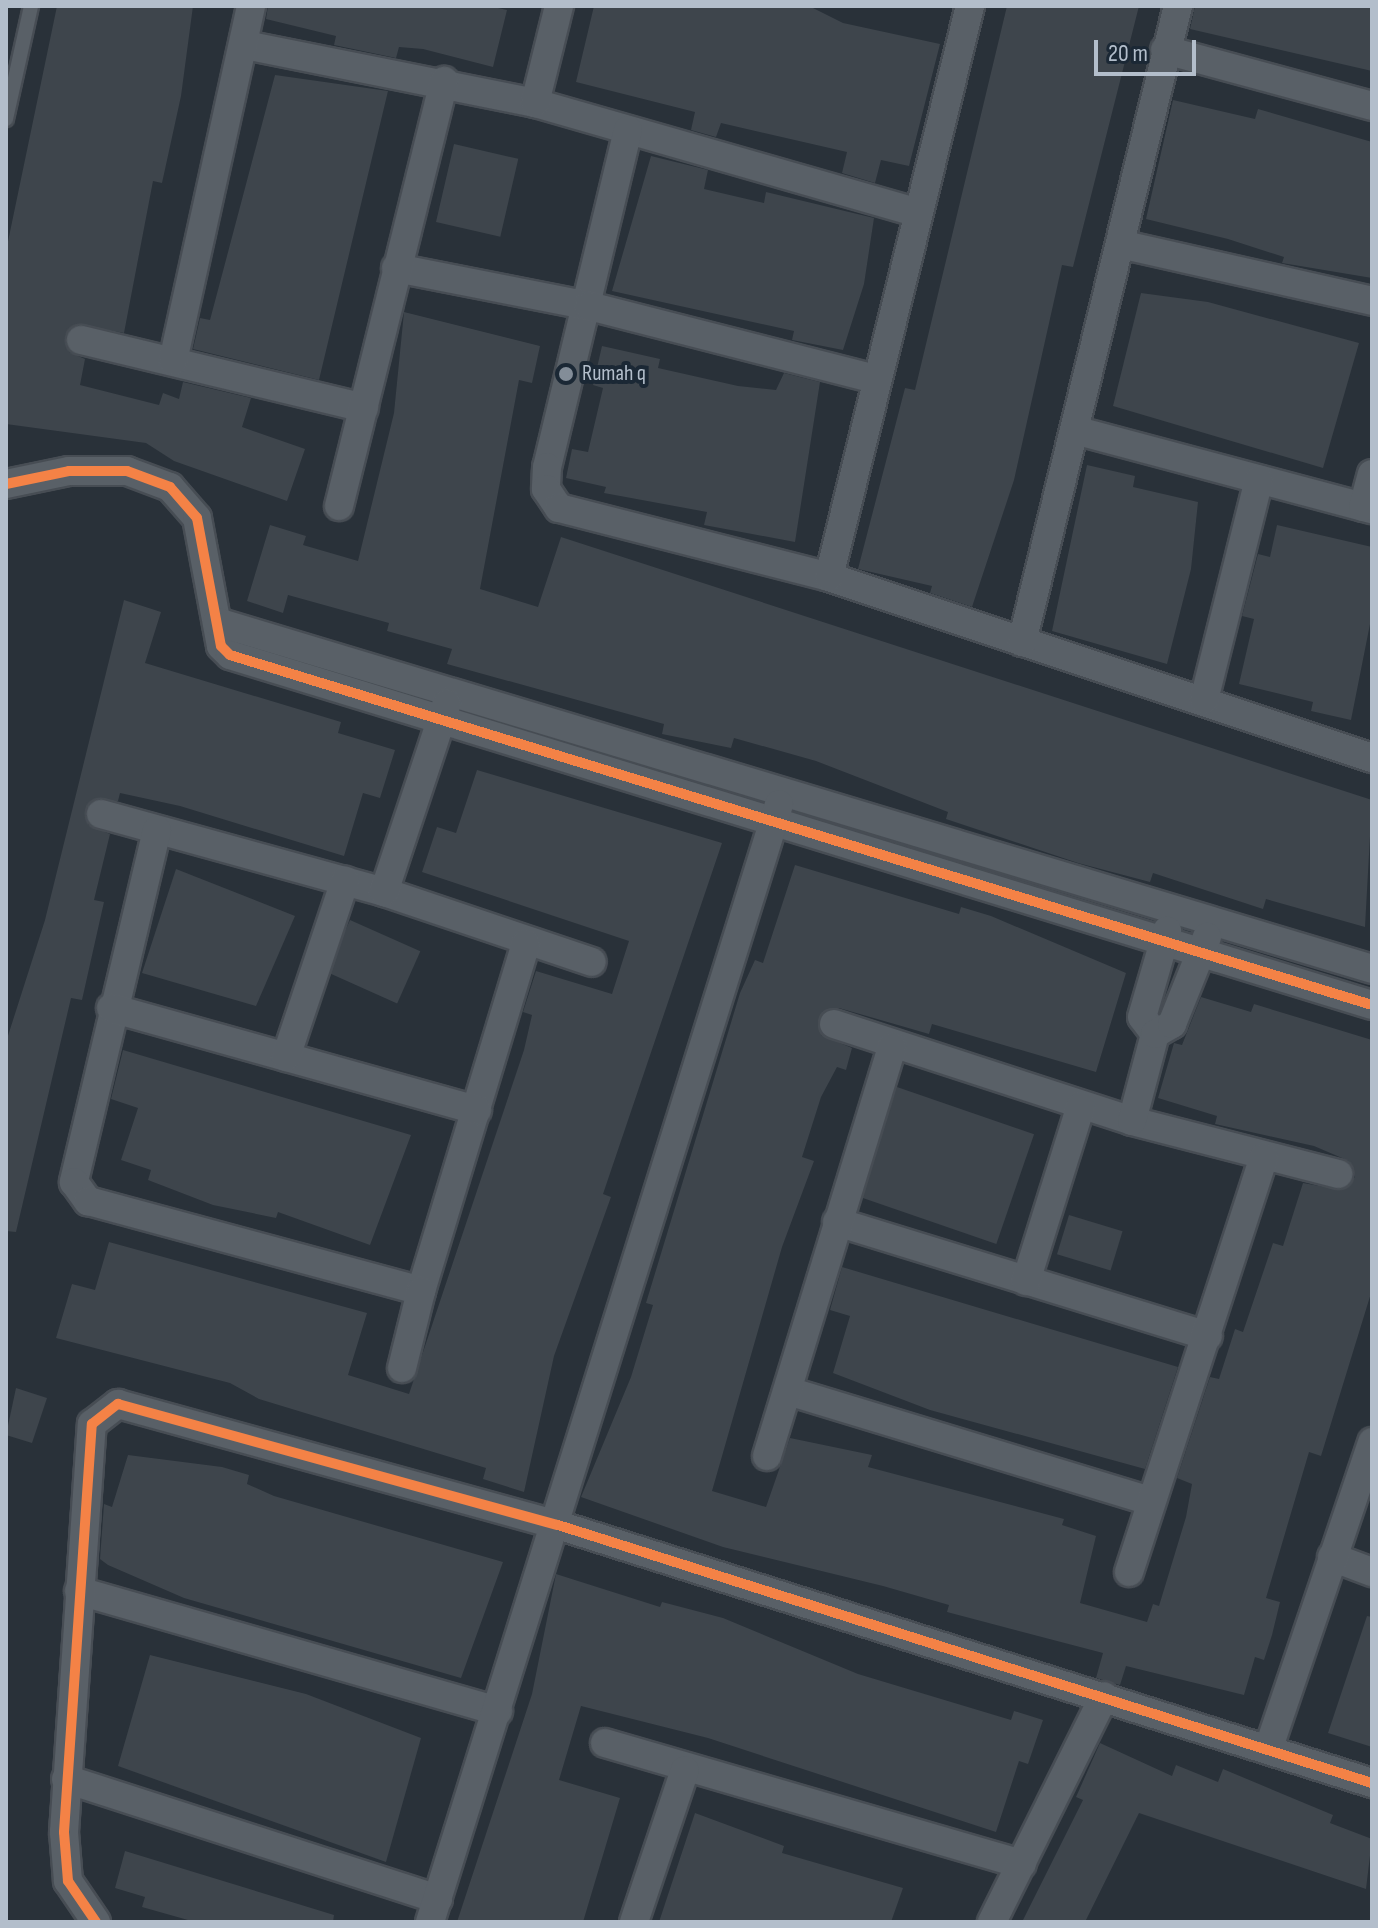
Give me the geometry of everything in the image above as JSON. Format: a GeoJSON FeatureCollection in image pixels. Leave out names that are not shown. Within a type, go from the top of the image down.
{"type":"FeatureCollection","features":[{"type":"Feature","properties":{"kind":"street"},"geometry":{"type":"LineString","coordinates":[[173,361],[245,45],[251,6]]}},
{"type":"Feature","properties":{"kind":"street"},"geometry":{"type":"LineString","coordinates":[[535,103],[559,6]]}},
{"type":"Feature","properties":{"kind":"street"},"geometry":{"type":"LineString","coordinates":[[829,577],[916,212],[970,6]]}},
{"type":"Feature","properties":{"kind":"street"},"geometry":{"type":"LineString","coordinates":[[1022,642],[1124,245],[1165,50],[1178,6]]}},
{"type":"Feature","properties":{"kind":"street"},"geometry":{"type":"LineString","coordinates":[[245,45],[444,81],[535,103],[916,212]]}},
{"type":"Feature","properties":{"kind":"street"},"geometry":{"type":"LineString","coordinates":[[1165,50],[1372,106]]}},
{"type":"Feature","properties":{"kind":"street"},"geometry":{"type":"LineString","coordinates":[[339,506],[444,81]]}},
{"type":"Feature","properties":{"kind":"street"},"geometry":{"type":"LineString","coordinates":[[628,130],[589,306],[547,467],[546,489],[559,508],[829,577],[1372,758]]}},
{"type":"Feature","properties":{"kind":"street"},"geometry":{"type":"LineString","coordinates":[[1124,245],[1372,301]]}},
{"type":"Feature","properties":{"kind":"street"},"geometry":{"type":"LineString","coordinates":[[396,268],[589,306],[876,379]]}},
{"type":"Feature","properties":{"kind":"street"},"geometry":{"type":"LineString","coordinates":[[81,340],[364,408]]}},
{"type":"Feature","properties":{"kind":"street"},"geometry":{"type":"LineString","coordinates":[[1078,431],[1367,508],[1372,474]]}},
{"type":"Feature","properties":{"kind":"street"},"geometry":{"type":"LineString","coordinates":[[6,484],[69,471],[112,471],[170,487],[197,518],[217,622],[230,655],[776,821],[1162,946],[1372,1005]]}},
{"type":"Feature","properties":{"kind":"street"},"geometry":{"type":"LineString","coordinates":[[1204,700],[1259,480]]}},
{"type":"Feature","properties":{"kind":"street"},"geometry":{"type":"LineString","coordinates":[[217,622],[1372,969]]}},
{"type":"Feature","properties":{"kind":"street"},"geometry":{"type":"LineString","coordinates":[[384,892],[451,690]]}},
{"type":"Feature","properties":{"kind":"street"},"geometry":{"type":"LineString","coordinates":[[66,1779],[434,1911],[558,1525],[776,821],[782,790]]}},
{"type":"Feature","properties":{"kind":"street"},"geometry":{"type":"LineString","coordinates":[[101,814],[384,892],[526,944],[592,962]]}},
{"type":"Feature","properties":{"kind":"street"},"geometry":{"type":"LineString","coordinates":[[157,830],[111,1008],[74,1182],[79,1195],[421,1291]]}},
{"type":"Feature","properties":{"kind":"street"},"geometry":{"type":"LineString","coordinates":[[286,1057],[345,881]]}},
{"type":"Feature","properties":{"kind":"street"},"geometry":{"type":"LineString","coordinates":[[1155,1034],[1142,1017],[1174,910]]}},
{"type":"Feature","properties":{"kind":"street"},"geometry":{"type":"LineString","coordinates":[[1132,1121],[1155,1034],[1172,1024],[1213,922]]}},
{"type":"Feature","properties":{"kind":"street"},"geometry":{"type":"LineString","coordinates":[[402,1368],[421,1291],[526,944]]}},
{"type":"Feature","properties":{"kind":"street"},"geometry":{"type":"LineString","coordinates":[[111,1008],[477,1110]]}},
{"type":"Feature","properties":{"kind":"street"},"geometry":{"type":"LineString","coordinates":[[834,1024],[892,1047],[1081,1106],[1264,1157],[1338,1174]]}},
{"type":"Feature","properties":{"kind":"street"},"geometry":{"type":"LineString","coordinates":[[767,1456],[892,1047]]}},
{"type":"Feature","properties":{"kind":"street"},"geometry":{"type":"LineString","coordinates":[[1026,1281],[1081,1106]]}},
{"type":"Feature","properties":{"kind":"street"},"geometry":{"type":"LineString","coordinates":[[1129,1572],[1149,1501],[1208,1336],[1264,1157]]}},
{"type":"Feature","properties":{"kind":"street"},"geometry":{"type":"LineString","coordinates":[[837,1222],[1208,1336]]}},
{"type":"Feature","properties":{"kind":"street"},"geometry":{"type":"LineString","coordinates":[[788,1391],[1149,1501]]}},
{"type":"Feature","properties":{"kind":"street"},"geometry":{"type":"LineString","coordinates":[[96,1922],[68,1881],[66,1779],[92,1424],[118,1404],[558,1525],[1269,1747],[1372,1783]]}},
{"type":"Feature","properties":{"kind":"street"},"geometry":{"type":"LineString","coordinates":[[1269,1747],[1332,1557],[1361,1505],[1372,1442]]}},
{"type":"Feature","properties":{"kind":"street"},"geometry":{"type":"LineString","coordinates":[[1332,1557],[1372,1572]]}},
{"type":"Feature","properties":{"kind":"street"},"geometry":{"type":"LineString","coordinates":[[79,1591],[498,1711]]}},
{"type":"Feature","properties":{"kind":"street"},"geometry":{"type":"LineString","coordinates":[[992,1922],[1104,1696]]}},
{"type":"Feature","properties":{"kind":"street"},"geometry":{"type":"LineString","coordinates":[[605,1743],[685,1770],[1022,1864]]}},
{"type":"Feature","properties":{"kind":"street"},"geometry":{"type":"LineString","coordinates":[[634,1922],[685,1770]]}},
{"type":"Feature","properties":{"kind":"lane"},"geometry":{"type":"LineString","coordinates":[[6,119],[31,6]]}},
{"type":"Feature","properties":{"kind":"building"},"geometry":{"type":"Polygon","coordinates":[[[57,6],[193,6],[181,96],[162,183],[153,181],[124,333],[77,324],[65,335],[69,352],[85,359],[80,385],[159,405],[163,393],[179,399],[183,382],[251,398],[242,427],[305,449],[287,501],[174,461],[146,443],[6,424],[6,251],[57,6]]]}},
{"type":"Feature","properties":{"kind":"building"},"geometry":{"type":"Polygon","coordinates":[[[268,6],[489,6],[507,10],[493,67],[423,49],[399,47],[396,58],[334,45],[336,36],[266,19],[268,6]]]}},
{"type":"Feature","properties":{"kind":"building"},"geometry":{"type":"Polygon","coordinates":[[[594,6],[809,6],[843,23],[940,44],[909,166],[881,160],[875,183],[842,173],[847,152],[721,123],[716,137],[691,130],[695,112],[576,82],[594,6]]]}},
{"type":"Feature","properties":{"kind":"building"},"geometry":{"type":"Polygon","coordinates":[[[1007,6],[1139,6],[1073,267],[1062,265],[1014,480],[972,607],[930,593],[932,586],[858,569],[905,388],[915,390],[1007,6]]]}},
{"type":"Feature","properties":{"kind":"building"},"geometry":{"type":"Polygon","coordinates":[[[1195,6],[1372,6],[1372,71],[1190,29],[1195,6]]]}},
{"type":"Feature","properties":{"kind":"building"},"geometry":{"type":"Polygon","coordinates":[[[275,75],[388,91],[319,380],[193,349],[200,318],[210,320],[275,75]]]}},
{"type":"Feature","properties":{"kind":"building"},"geometry":{"type":"Polygon","coordinates":[[[1173,100],[1255,119],[1258,109],[1372,142],[1372,278],[1282,263],[1284,257],[1228,239],[1146,219],[1173,100]]]}},
{"type":"Feature","properties":{"kind":"building"},"geometry":{"type":"Polygon","coordinates":[[[454,144],[518,159],[500,237],[436,222],[454,144]]]}},
{"type":"Feature","properties":{"kind":"building"},"geometry":{"type":"Polygon","coordinates":[[[651,156],[708,170],[704,189],[764,203],[766,192],[874,218],[864,284],[843,350],[792,340],[794,331],[612,291],[651,156]]]}},
{"type":"Feature","properties":{"kind":"building"},"geometry":{"type":"Polygon","coordinates":[[[1141,293],[1208,302],[1359,343],[1323,468],[1113,406],[1141,293]]]}},
{"type":"Feature","properties":{"kind":"building"},"geometry":{"type":"Polygon","coordinates":[[[404,312],[540,346],[532,383],[519,380],[480,589],[538,607],[561,537],[1372,800],[1365,927],[1266,899],[1263,909],[1153,873],[1150,882],[1078,863],[946,819],[948,812],[816,761],[734,738],[731,748],[662,734],[664,724],[447,664],[452,649],[387,631],[389,623],[288,595],[283,613],[247,601],[270,525],[306,536],[303,545],[358,561],[394,413],[404,312]]]}},
{"type":"Feature","properties":{"kind":"building"},"geometry":{"type":"Polygon","coordinates":[[[602,346],[660,359],[658,368],[738,386],[776,390],[784,373],[820,382],[795,542],[704,525],[707,512],[604,493],[606,487],[566,478],[572,449],[588,452],[603,388],[593,385],[602,346]]]}},
{"type":"Feature","properties":{"kind":"building"},"geometry":{"type":"Polygon","coordinates":[[[1087,465],[1135,476],[1133,487],[1198,502],[1191,569],[1167,664],[1052,631],[1087,465]]]}},
{"type":"Feature","properties":{"kind":"building"},"geometry":{"type":"Polygon","coordinates":[[[1277,525],[1372,547],[1372,614],[1351,720],[1311,711],[1313,702],[1239,684],[1254,619],[1242,616],[1258,554],[1270,557],[1277,525]]]}},
{"type":"Feature","properties":{"kind":"building"},"geometry":{"type":"Polygon","coordinates":[[[124,600],[161,612],[145,663],[341,722],[338,733],[395,750],[380,798],[363,793],[344,856],[180,806],[120,793],[118,801],[89,803],[88,825],[110,834],[94,900],[104,902],[82,1000],[71,998],[16,1232],[6,1231],[6,1042],[45,920],[124,600]]]}},
{"type":"Feature","properties":{"kind":"building"},"geometry":{"type":"Polygon","coordinates":[[[477,770],[722,843],[603,1194],[611,1197],[554,1356],[524,1492],[483,1479],[486,1468],[259,1399],[230,1383],[56,1338],[72,1284],[95,1290],[109,1242],[367,1313],[348,1375],[409,1394],[524,1050],[532,1015],[523,1012],[536,971],[612,994],[629,941],[422,872],[437,827],[456,833],[477,770]]]}},
{"type":"Feature","properties":{"kind":"building"},"geometry":{"type":"Polygon","coordinates":[[[795,865],[959,914],[961,907],[991,916],[1126,973],[1096,1072],[932,1024],[929,1034],[839,1008],[822,1012],[821,1035],[852,1048],[846,1070],[837,1067],[821,1097],[802,1157],[814,1161],[782,1247],[712,1491],[766,1507],[790,1438],[872,1455],[868,1467],[1064,1519],[1062,1525],[1096,1536],[1080,1603],[1147,1622],[1153,1604],[1159,1606],[1186,1517],[1192,1484],[1177,1478],[1210,1377],[1219,1379],[1235,1329],[1243,1332],[1273,1243],[1283,1246],[1303,1183],[1342,1190],[1355,1177],[1349,1161],[1314,1146],[1215,1124],[1217,1116],[1158,1098],[1174,1043],[1182,1045],[1201,997],[1251,1012],[1254,1004],[1372,1040],[1372,1290],[1321,1456],[1309,1452],[1266,1598],[1280,1602],[1272,1635],[1264,1660],[1255,1657],[1244,1695],[1126,1666],[1120,1685],[1096,1678],[1103,1653],[947,1612],[949,1605],[883,1586],[723,1547],[581,1497],[631,1377],[653,1305],[646,1303],[740,993],[755,960],[763,963],[795,865]]]}},
{"type":"Feature","properties":{"kind":"building"},"geometry":{"type":"Polygon","coordinates":[[[176,869],[295,916],[256,1006],[142,973],[176,869]]]}},
{"type":"Feature","properties":{"kind":"building"},"geometry":{"type":"Polygon","coordinates":[[[350,920],[420,951],[397,1003],[327,972],[350,920]]]}},
{"type":"Feature","properties":{"kind":"building"},"geometry":{"type":"Polygon","coordinates":[[[123,1050],[411,1135],[370,1245],[278,1212],[276,1218],[213,1205],[148,1180],[151,1170],[121,1160],[138,1108],[111,1099],[123,1050]]]}},
{"type":"Feature","properties":{"kind":"building"},"geometry":{"type":"Polygon","coordinates":[[[897,1087],[1034,1134],[996,1244],[859,1197],[897,1087]]]}},
{"type":"Feature","properties":{"kind":"building"},"geometry":{"type":"Polygon","coordinates":[[[1069,1215],[1123,1231],[1111,1271],[1057,1254],[1069,1215]]]}},
{"type":"Feature","properties":{"kind":"building"},"geometry":{"type":"Polygon","coordinates":[[[842,1267],[1178,1367],[1145,1469],[930,1410],[833,1373],[850,1316],[830,1310],[842,1267]]]}},
{"type":"Feature","properties":{"kind":"building"},"geometry":{"type":"Polygon","coordinates":[[[16,1388],[47,1398],[32,1443],[6,1435],[16,1388]]]}},
{"type":"Feature","properties":{"kind":"building"},"geometry":{"type":"Polygon","coordinates":[[[128,1455],[222,1467],[249,1475],[247,1484],[274,1496],[503,1562],[461,1678],[184,1598],[108,1565],[100,1559],[104,1504],[112,1507],[128,1455]]]}},
{"type":"Feature","properties":{"kind":"building"},"geometry":{"type":"Polygon","coordinates":[[[556,1574],[660,1607],[662,1602],[723,1618],[858,1674],[1011,1720],[1014,1711],[1043,1720],[1028,1764],[1019,1761],[996,1832],[708,1738],[581,1706],[559,1780],[620,1798],[583,1922],[457,1922],[532,1694],[556,1574]]]}},
{"type":"Feature","properties":{"kind":"building"},"geometry":{"type":"Polygon","coordinates":[[[1367,1616],[1372,1617],[1372,1747],[1328,1733],[1367,1616]]]}},
{"type":"Feature","properties":{"kind":"building"},"geometry":{"type":"Polygon","coordinates":[[[150,1655],[306,1694],[421,1738],[386,1862],[118,1766],[150,1655]]]}},
{"type":"Feature","properties":{"kind":"building"},"geometry":{"type":"Polygon","coordinates":[[[1100,1743],[1172,1776],[1176,1765],[1218,1782],[1223,1769],[1333,1815],[1330,1823],[1372,1839],[1366,1889],[1139,1813],[1085,1922],[1022,1922],[1083,1800],[1076,1797],[1100,1743]]]}},
{"type":"Feature","properties":{"kind":"building"},"geometry":{"type":"Polygon","coordinates":[[[695,1813],[784,1846],[782,1853],[903,1888],[891,1922],[659,1922],[695,1813]]]}},
{"type":"Feature","properties":{"kind":"building"},"geometry":{"type":"Polygon","coordinates":[[[125,1851],[334,1915],[333,1922],[195,1922],[142,1907],[145,1897],[115,1888],[125,1851]]]}},
{"type":"Feature","properties":{"kind":"cycle path"},"geometry":{"type":"LineString","coordinates":[[6,484],[69,471],[127,471],[170,487],[197,518],[221,646],[230,655],[1372,1005]]}},
{"type":"Feature","properties":{"kind":"cycle path"},"geometry":{"type":"LineString","coordinates":[[96,1922],[68,1881],[64,1832],[92,1424],[118,1404],[558,1525],[1372,1783]]}},
{"type":"Feature","properties":{"kind":"place","name":"Rumah q"},"geometry":{"type":"Point","coordinates":[566,374]}}]}
